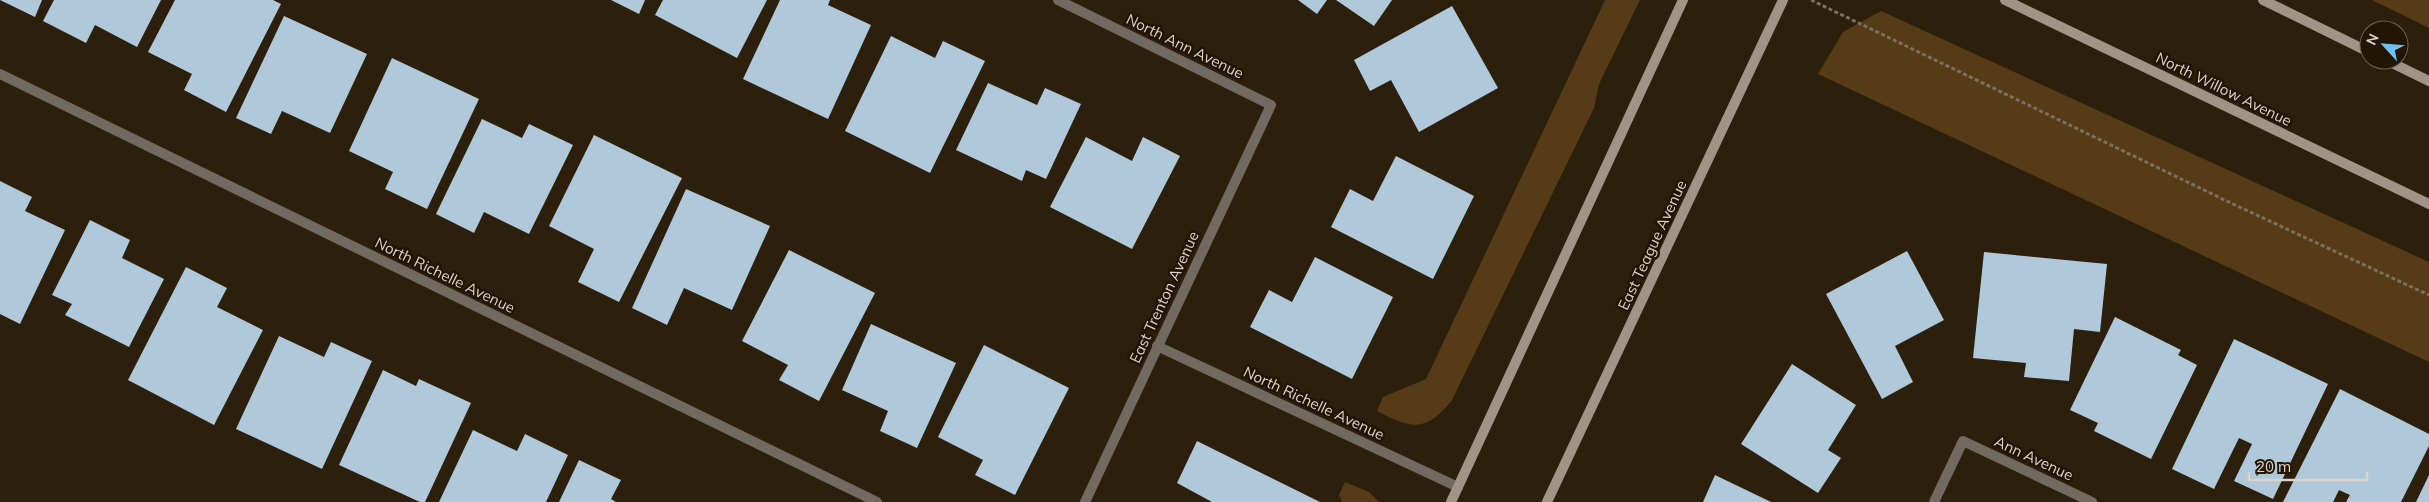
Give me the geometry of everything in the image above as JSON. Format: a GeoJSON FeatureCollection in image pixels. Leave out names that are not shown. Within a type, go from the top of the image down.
{"type":"FeatureCollection","features":[{"type":"Feature","properties":{"kind":"street","name":"North Ann Avenue"},"geometry":{"type":"LineString","coordinates":[[1058,0],[1271,105]]}},
{"type":"Feature","properties":{"kind":"street"},"geometry":{"type":"LineString","coordinates":[[1451,502],[1683,0]]}},
{"type":"Feature","properties":{"kind":"street","name":"East Teague Avenue"},"geometry":{"type":"LineString","coordinates":[[1547,502],[1783,0]]}},
{"type":"Feature","properties":{"kind":"street","name":"North Willow Avenue"},"geometry":{"type":"LineString","coordinates":[[2005,0],[2429,204]]}},
{"type":"Feature","properties":{"kind":"street"},"geometry":{"type":"LineString","coordinates":[[2263,0],[2359,47]]}},
{"type":"Feature","properties":{"kind":"street"},"geometry":{"type":"LineString","coordinates":[[2406,70],[2429,81]]}},
{"type":"Feature","properties":{"kind":"street","name":"North Richelle Avenue"},"geometry":{"type":"LineString","coordinates":[[0,74],[877,502]]}},
{"type":"Feature","properties":{"kind":"street","name":"East Trenton Avenue"},"geometry":{"type":"LineString","coordinates":[[1085,502],[1271,105]]}},
{"type":"Feature","properties":{"kind":"street","name":"North Richelle Avenue"},"geometry":{"type":"LineString","coordinates":[[1157,346],[1458,487]]}},
{"type":"Feature","properties":{"kind":"street","name":"Ann Avenue"},"geometry":{"type":"LineString","coordinates":[[1934,502],[1963,441],[2092,502]]}},
{"type":"Feature","properties":{"kind":"path"},"geometry":{"type":"LineString","coordinates":[[1811,0],[2235,206],[2429,295]]}},
{"type":"Feature","properties":{"kind":"shaded area"},"geometry":{"type":"Polygon","coordinates":[[[1605,0],[1640,0],[1599,84],[1594,108],[1452,400],[1434,418],[1418,425],[1399,422],[1377,411],[1383,397],[1426,379],[1605,0]]]}},
{"type":"Feature","properties":{"kind":"shaded area"},"geometry":{"type":"Polygon","coordinates":[[[2372,0],[2429,0],[2429,28],[2372,0]]]}},
{"type":"Feature","properties":{"kind":"shaded area"},"geometry":{"type":"Polygon","coordinates":[[[1881,11],[2429,262],[2429,362],[1818,74],[1843,32],[1881,11]]]}},
{"type":"Feature","properties":{"kind":"shaded area"},"geometry":{"type":"Polygon","coordinates":[[[1345,482],[1369,492],[1379,502],[1342,502],[1339,495],[1345,482]]]}},
{"type":"Feature","properties":{"kind":"building"},"geometry":{"type":"Polygon","coordinates":[[[0,0],[42,0],[35,17],[0,0]]]}},
{"type":"Feature","properties":{"kind":"building"},"geometry":{"type":"Polygon","coordinates":[[[54,0],[161,0],[137,47],[95,25],[86,43],[43,21],[54,0]]]}},
{"type":"Feature","properties":{"kind":"building"},"geometry":{"type":"Polygon","coordinates":[[[175,0],[273,0],[281,4],[226,112],[184,90],[192,74],[148,52],[175,0]]]}},
{"type":"Feature","properties":{"kind":"building"},"geometry":{"type":"Polygon","coordinates":[[[611,0],[645,0],[639,14],[611,0]]]}},
{"type":"Feature","properties":{"kind":"building"},"geometry":{"type":"Polygon","coordinates":[[[663,0],[767,0],[737,58],[655,15],[663,0]]]}},
{"type":"Feature","properties":{"kind":"building"},"geometry":{"type":"Polygon","coordinates":[[[780,0],[830,0],[828,5],[871,25],[828,119],[743,79],[780,0]]]}},
{"type":"Feature","properties":{"kind":"building"},"geometry":{"type":"Polygon","coordinates":[[[1298,0],[1327,0],[1317,14],[1298,0]]]}},
{"type":"Feature","properties":{"kind":"building"},"geometry":{"type":"Polygon","coordinates":[[[1336,0],[1392,0],[1374,26],[1336,0]]]}},
{"type":"Feature","properties":{"kind":"building"},"geometry":{"type":"Polygon","coordinates":[[[1452,6],[1498,88],[1419,132],[1391,80],[1370,91],[1354,60],[1452,6]]]}},
{"type":"Feature","properties":{"kind":"building"},"geometry":{"type":"Polygon","coordinates":[[[284,16],[367,54],[330,133],[282,111],[271,134],[236,118],[284,16]]]}},
{"type":"Feature","properties":{"kind":"building"},"geometry":{"type":"Polygon","coordinates":[[[891,36],[935,58],[943,41],[985,61],[930,173],[845,131],[891,36]]]}},
{"type":"Feature","properties":{"kind":"building"},"geometry":{"type":"Polygon","coordinates":[[[392,58],[479,99],[427,209],[385,189],[393,172],[349,151],[392,58]]]}},
{"type":"Feature","properties":{"kind":"building"},"geometry":{"type":"Polygon","coordinates":[[[988,83],[1037,105],[1045,88],[1081,104],[1046,179],[1026,170],[1022,181],[956,150],[988,83]]]}},
{"type":"Feature","properties":{"kind":"building"},"geometry":{"type":"Polygon","coordinates":[[[482,119],[522,138],[529,124],[573,145],[529,234],[484,212],[474,233],[436,214],[482,119]]]}},
{"type":"Feature","properties":{"kind":"building"},"geometry":{"type":"Polygon","coordinates":[[[594,135],[682,178],[619,302],[578,282],[594,249],[549,226],[594,135]]]}},
{"type":"Feature","properties":{"kind":"building"},"geometry":{"type":"Polygon","coordinates":[[[1086,137],[1132,161],[1143,137],[1180,156],[1132,249],[1050,207],[1086,137]]]}},
{"type":"Feature","properties":{"kind":"building"},"geometry":{"type":"Polygon","coordinates":[[[1396,156],[1474,196],[1433,279],[1331,227],[1350,189],[1373,201],[1396,156]]]}},
{"type":"Feature","properties":{"kind":"building"},"geometry":{"type":"Polygon","coordinates":[[[0,181],[32,197],[25,211],[65,230],[20,324],[0,314],[0,181]]]}},
{"type":"Feature","properties":{"kind":"building"},"geometry":{"type":"Polygon","coordinates":[[[686,189],[770,226],[732,310],[684,288],[667,325],[632,308],[686,189]]]}},
{"type":"Feature","properties":{"kind":"building"},"geometry":{"type":"Polygon","coordinates":[[[90,220],[130,240],[122,258],[164,279],[129,347],[65,315],[72,304],[52,295],[90,220]]]}},
{"type":"Feature","properties":{"kind":"building"},"geometry":{"type":"Polygon","coordinates":[[[789,250],[875,293],[819,401],[779,380],[788,365],[742,341],[789,250]]]}},
{"type":"Feature","properties":{"kind":"building"},"geometry":{"type":"Polygon","coordinates":[[[1907,251],[1944,320],[1895,346],[1913,382],[1882,399],[1826,294],[1907,251]]]}},
{"type":"Feature","properties":{"kind":"building"},"geometry":{"type":"Polygon","coordinates":[[[1984,252],[2107,264],[2100,332],[2074,329],[2069,381],[2024,377],[2026,363],[1973,358],[1984,252]]]}},
{"type":"Feature","properties":{"kind":"building"},"geometry":{"type":"Polygon","coordinates":[[[1315,257],[1393,297],[1352,379],[1250,327],[1269,290],[1292,302],[1315,257]]]}},
{"type":"Feature","properties":{"kind":"building"},"geometry":{"type":"Polygon","coordinates":[[[186,267],[227,288],[217,307],[263,330],[214,425],[128,380],[186,267]]]}},
{"type":"Feature","properties":{"kind":"building"},"geometry":{"type":"Polygon","coordinates":[[[2115,317],[2181,350],[2178,355],[2197,365],[2151,459],[2094,431],[2098,423],[2070,410],[2115,317]]]}},
{"type":"Feature","properties":{"kind":"building"},"geometry":{"type":"Polygon","coordinates":[[[871,324],[956,363],[917,448],[880,431],[888,411],[842,390],[871,324]]]}},
{"type":"Feature","properties":{"kind":"building"},"geometry":{"type":"Polygon","coordinates":[[[279,336],[324,357],[331,342],[372,361],[322,469],[236,429],[279,336]]]}},
{"type":"Feature","properties":{"kind":"building"},"geometry":{"type":"Polygon","coordinates":[[[2234,339],[2328,384],[2273,499],[2234,481],[2252,444],[2239,438],[2214,489],[2172,469],[2234,339]]]}},
{"type":"Feature","properties":{"kind":"building"},"geometry":{"type":"Polygon","coordinates":[[[984,345],[1069,388],[1015,495],[975,475],[983,460],[938,437],[984,345]]]}},
{"type":"Feature","properties":{"kind":"building"},"geometry":{"type":"Polygon","coordinates":[[[1792,364],[1856,405],[1828,450],[1841,458],[1818,493],[1741,444],[1792,364]]]}},
{"type":"Feature","properties":{"kind":"building"},"geometry":{"type":"Polygon","coordinates":[[[383,370],[416,386],[419,379],[471,403],[425,502],[420,502],[339,465],[383,370]]]}},
{"type":"Feature","properties":{"kind":"building"},"geometry":{"type":"Polygon","coordinates":[[[2340,389],[2429,434],[2429,446],[2401,502],[2346,502],[2350,495],[2339,490],[2333,502],[2283,502],[2340,389]]]}},
{"type":"Feature","properties":{"kind":"building"},"geometry":{"type":"Polygon","coordinates":[[[473,430],[517,451],[525,434],[568,455],[546,502],[439,502],[473,430]]]}},
{"type":"Feature","properties":{"kind":"building"},"geometry":{"type":"Polygon","coordinates":[[[1197,441],[1320,502],[1212,502],[1177,483],[1197,441]]]}},
{"type":"Feature","properties":{"kind":"building"},"geometry":{"type":"Polygon","coordinates":[[[579,460],[621,480],[611,499],[616,502],[559,502],[579,460]]]}},
{"type":"Feature","properties":{"kind":"building"},"geometry":{"type":"Polygon","coordinates":[[[1715,475],[1771,502],[1703,502],[1715,475]]]}},
{"type":"Feature","properties":{"kind":"building"},"geometry":{"type":"Polygon","coordinates":[[[2429,475],[2429,502],[2416,502],[2429,475]]]}}]}
